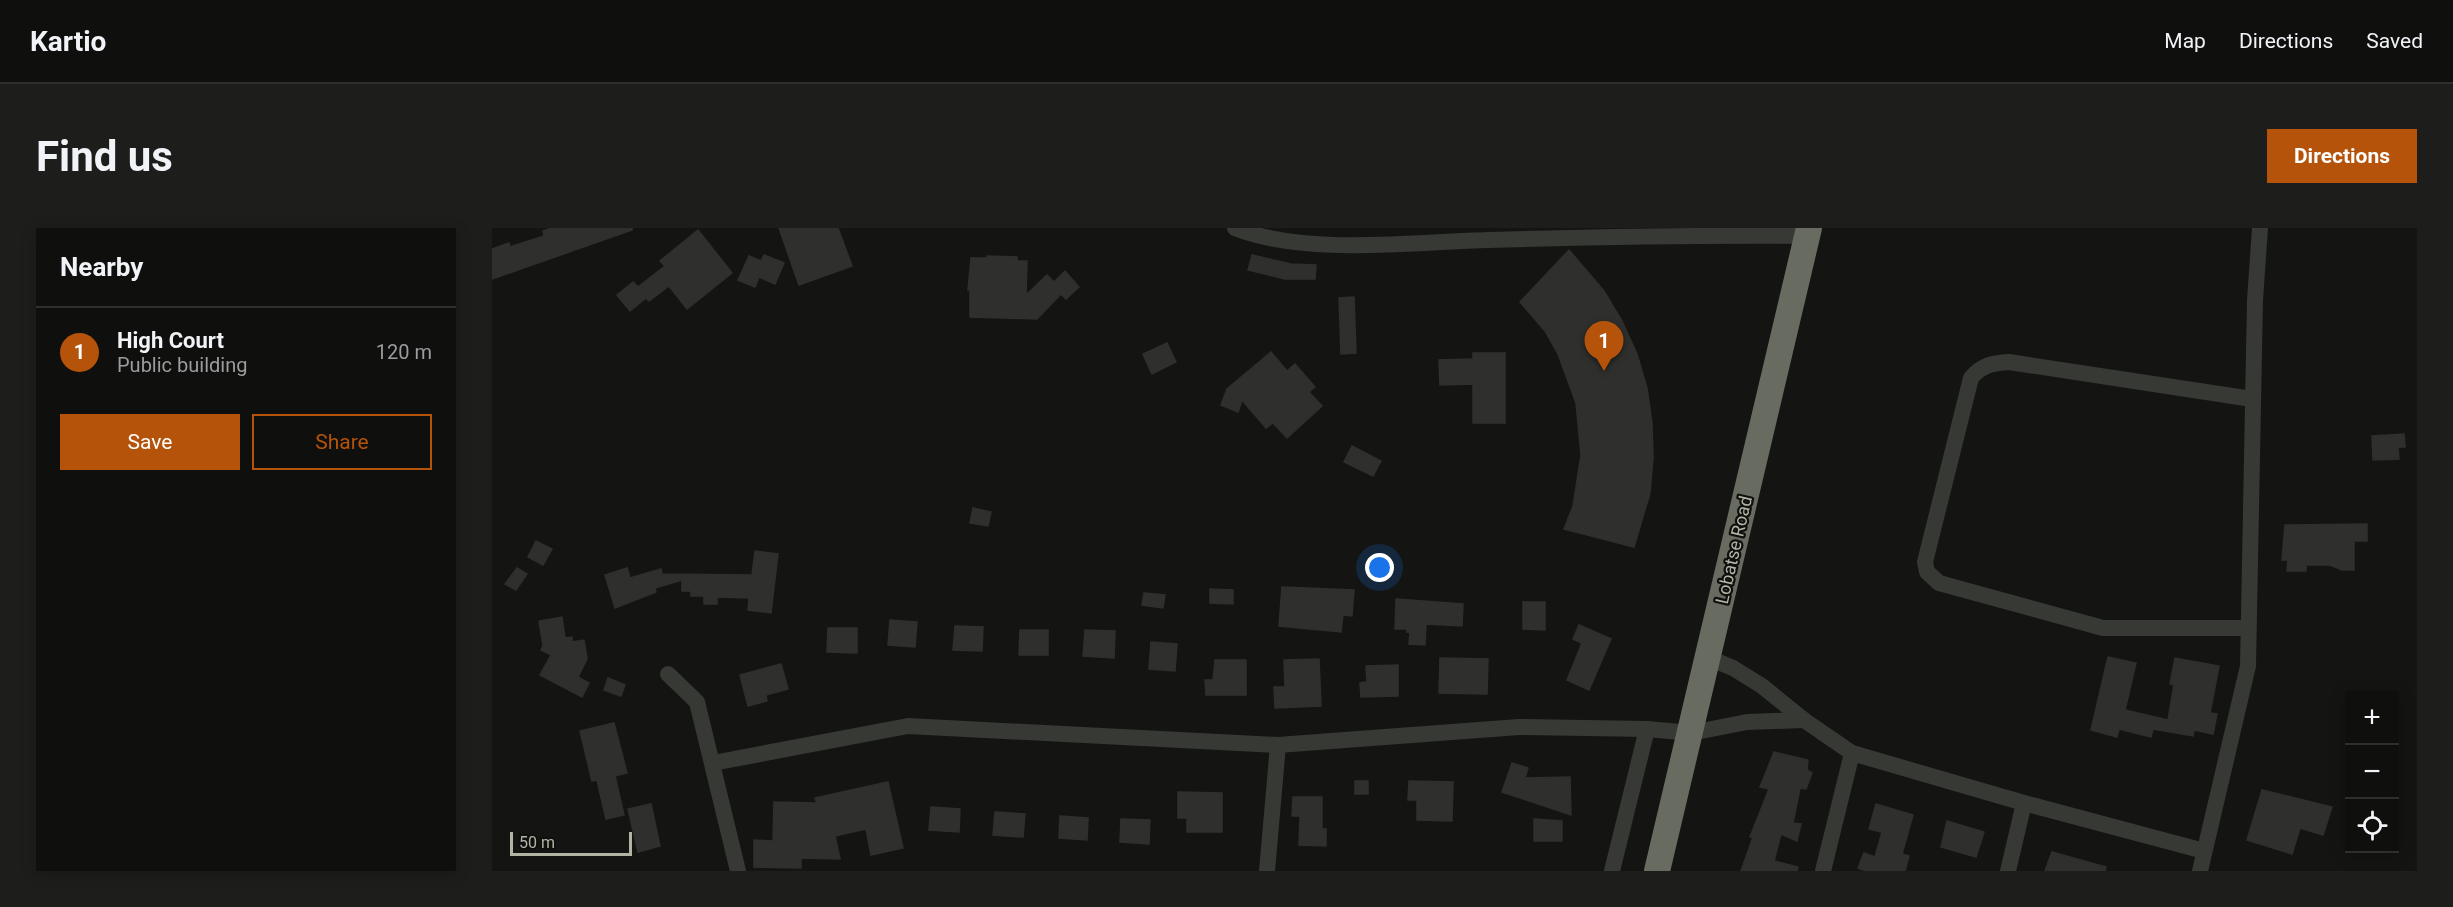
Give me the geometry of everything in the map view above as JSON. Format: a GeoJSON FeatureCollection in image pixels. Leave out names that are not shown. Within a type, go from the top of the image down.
{"type":"FeatureCollection","features":[{"type":"Feature","properties":{"kind":"highway","name":"Lobatse Road"},"geometry":{"type":"LineString","coordinates":[[1657,871],[1808,232]]}},
{"type":"Feature","properties":{"kind":"street"},"geometry":{"type":"LineString","coordinates":[[1235,228],[1269,238],[1328,244],[1658,232],[1808,232]]}},
{"type":"Feature","properties":{"kind":"street"},"geometry":{"type":"LineString","coordinates":[[2200,871],[2246,680],[2252,399],[2260,228]]}},
{"type":"Feature","properties":{"kind":"street"},"geometry":{"type":"LineString","coordinates":[[2248,628],[2093,626],[1939,583],[1928,572],[1926,562],[1971,378],[1979,369],[1993,363],[2009,362],[2252,399]]}},
{"type":"Feature","properties":{"kind":"street"},"geometry":{"type":"LineString","coordinates":[[1709,658],[1733,668],[1762,686],[1804,720],[1852,753],[2024,803],[2204,850]]}},
{"type":"Feature","properties":{"kind":"street"},"geometry":{"type":"LineString","coordinates":[[668,674],[697,702],[738,871]]}},
{"type":"Feature","properties":{"kind":"street"},"geometry":{"type":"LineString","coordinates":[[713,763],[908,726],[1278,745],[1520,728],[1647,729],[1691,733],[1747,722],[1804,720]]}},
{"type":"Feature","properties":{"kind":"street"},"geometry":{"type":"LineString","coordinates":[[1612,871],[1647,729]]}},
{"type":"Feature","properties":{"kind":"street"},"geometry":{"type":"LineString","coordinates":[[1267,871],[1278,745]]}},
{"type":"Feature","properties":{"kind":"street"},"geometry":{"type":"LineString","coordinates":[[1823,871],[1852,753]]}},
{"type":"Feature","properties":{"kind":"street"},"geometry":{"type":"LineString","coordinates":[[2008,871],[2024,803]]}},
{"type":"Feature","properties":{"kind":"building"},"geometry":{"type":"Polygon","coordinates":[[[551,228],[632,228],[632,230],[492,279],[492,249],[509,243],[510,247],[544,236],[543,231],[551,228]]]}},
{"type":"Feature","properties":{"kind":"building"},"geometry":{"type":"Polygon","coordinates":[[[779,228],[838,228],[852,266],[799,285],[779,228]]]}},
{"type":"Feature","properties":{"kind":"building"},"geometry":{"type":"Polygon","coordinates":[[[698,230],[732,273],[687,309],[669,286],[649,301],[646,298],[630,311],[617,295],[633,282],[638,287],[665,266],[660,261],[698,230]]]}},
{"type":"Feature","properties":{"kind":"building"},"geometry":{"type":"Polygon","coordinates":[[[1569,250],[1604,291],[1622,321],[1637,354],[1647,388],[1652,423],[1653,458],[1650,493],[1634,547],[1564,529],[1573,506],[1581,455],[1576,403],[1558,354],[1545,331],[1520,302],[1569,250]]]}},
{"type":"Feature","properties":{"kind":"building"},"geometry":{"type":"Polygon","coordinates":[[[764,255],[784,263],[775,284],[759,277],[755,287],[738,280],[749,256],[761,261],[764,255]]]}},
{"type":"Feature","properties":{"kind":"building"},"geometry":{"type":"Polygon","coordinates":[[[1252,255],[1291,264],[1316,265],[1315,279],[1285,279],[1248,270],[1252,255]]]}},
{"type":"Feature","properties":{"kind":"building"},"geometry":{"type":"Polygon","coordinates":[[[987,256],[1017,257],[1017,261],[1027,261],[1026,295],[1047,275],[1054,282],[1065,271],[1079,287],[1066,299],[1061,294],[1037,319],[970,317],[970,290],[968,290],[971,258],[987,258],[987,256]]]}},
{"type":"Feature","properties":{"kind":"building"},"geometry":{"type":"Polygon","coordinates":[[[1354,297],[1356,353],[1341,354],[1339,298],[1354,297]]]}},
{"type":"Feature","properties":{"kind":"building"},"geometry":{"type":"Polygon","coordinates":[[[1167,343],[1176,362],[1152,374],[1143,354],[1167,343]]]}},
{"type":"Feature","properties":{"kind":"building"},"geometry":{"type":"Polygon","coordinates":[[[1271,352],[1287,371],[1295,364],[1315,387],[1309,392],[1322,406],[1287,438],[1273,423],[1266,428],[1242,400],[1238,412],[1221,405],[1227,389],[1271,352]]]}},
{"type":"Feature","properties":{"kind":"building"},"geometry":{"type":"Polygon","coordinates":[[[1473,353],[1505,353],[1505,423],[1473,423],[1473,384],[1440,385],[1439,360],[1473,359],[1473,353]]]}},
{"type":"Feature","properties":{"kind":"building"},"geometry":{"type":"Polygon","coordinates":[[[2404,434],[2405,447],[2398,447],[2399,459],[2373,460],[2372,436],[2404,434]]]}},
{"type":"Feature","properties":{"kind":"building"},"geometry":{"type":"Polygon","coordinates":[[[1352,446],[1381,461],[1373,476],[1344,462],[1352,446]]]}},
{"type":"Feature","properties":{"kind":"building"},"geometry":{"type":"Polygon","coordinates":[[[973,508],[991,512],[988,526],[970,523],[973,508]]]}},
{"type":"Feature","properties":{"kind":"building"},"geometry":{"type":"Polygon","coordinates":[[[2367,524],[2367,541],[2354,541],[2354,570],[2342,570],[2330,565],[2306,565],[2306,571],[2287,571],[2288,560],[2282,560],[2285,525],[2367,524]]]}},
{"type":"Feature","properties":{"kind":"building"},"geometry":{"type":"Polygon","coordinates":[[[536,541],[552,549],[543,565],[528,557],[536,541]]]}},
{"type":"Feature","properties":{"kind":"building"},"geometry":{"type":"Polygon","coordinates":[[[755,551],[778,554],[771,613],[748,610],[749,598],[717,597],[717,604],[704,604],[704,596],[691,596],[691,591],[682,591],[682,580],[655,588],[656,592],[615,608],[605,575],[627,568],[630,578],[661,569],[662,574],[752,575],[755,551]]]}},
{"type":"Feature","properties":{"kind":"building"},"geometry":{"type":"Polygon","coordinates":[[[517,568],[527,574],[516,590],[505,584],[517,568]]]}},
{"type":"Feature","properties":{"kind":"building"},"geometry":{"type":"Polygon","coordinates":[[[1282,587],[1354,590],[1352,616],[1343,615],[1341,632],[1279,626],[1282,587]]]}},
{"type":"Feature","properties":{"kind":"building"},"geometry":{"type":"Polygon","coordinates":[[[1210,589],[1233,590],[1233,604],[1210,603],[1210,589]]]}},
{"type":"Feature","properties":{"kind":"building"},"geometry":{"type":"Polygon","coordinates":[[[1144,593],[1165,595],[1163,608],[1142,605],[1144,593]]]}},
{"type":"Feature","properties":{"kind":"building"},"geometry":{"type":"Polygon","coordinates":[[[1396,599],[1463,604],[1462,626],[1426,624],[1425,645],[1409,644],[1410,633],[1407,629],[1395,629],[1396,599]]]}},
{"type":"Feature","properties":{"kind":"building"},"geometry":{"type":"Polygon","coordinates":[[[1523,602],[1545,602],[1545,630],[1523,629],[1523,602]]]}},
{"type":"Feature","properties":{"kind":"building"},"geometry":{"type":"Polygon","coordinates":[[[562,617],[565,638],[572,637],[572,642],[584,640],[587,659],[578,677],[589,683],[582,697],[540,675],[551,655],[541,650],[543,646],[539,621],[562,617]]]}},
{"type":"Feature","properties":{"kind":"building"},"geometry":{"type":"Polygon","coordinates":[[[890,620],[917,622],[915,647],[888,645],[890,620]]]}},
{"type":"Feature","properties":{"kind":"building"},"geometry":{"type":"Polygon","coordinates":[[[1579,625],[1611,639],[1589,690],[1567,680],[1582,643],[1573,639],[1579,625]]]}},
{"type":"Feature","properties":{"kind":"building"},"geometry":{"type":"Polygon","coordinates":[[[955,626],[983,627],[982,651],[953,650],[955,626]]]}},
{"type":"Feature","properties":{"kind":"building"},"geometry":{"type":"Polygon","coordinates":[[[828,628],[857,628],[857,653],[827,652],[828,628]]]}},
{"type":"Feature","properties":{"kind":"building"},"geometry":{"type":"Polygon","coordinates":[[[1020,630],[1048,630],[1048,655],[1019,655],[1020,630]]]}},
{"type":"Feature","properties":{"kind":"building"},"geometry":{"type":"Polygon","coordinates":[[[1085,630],[1115,631],[1114,658],[1083,656],[1085,630]]]}},
{"type":"Feature","properties":{"kind":"building"},"geometry":{"type":"Polygon","coordinates":[[[1151,642],[1177,644],[1175,671],[1149,669],[1151,642]]]}},
{"type":"Feature","properties":{"kind":"building"},"geometry":{"type":"Polygon","coordinates":[[[2108,657],[2136,663],[2125,710],[2168,720],[2174,685],[2170,684],[2175,658],[2219,666],[2210,713],[2217,714],[2213,734],[2194,730],[2193,736],[2153,729],[2151,737],[2119,729],[2117,737],[2091,730],[2108,657]]]}},
{"type":"Feature","properties":{"kind":"building"},"geometry":{"type":"Polygon","coordinates":[[[1440,658],[1488,659],[1487,694],[1439,693],[1440,658]]]}},
{"type":"Feature","properties":{"kind":"building"},"geometry":{"type":"Polygon","coordinates":[[[1319,659],[1321,706],[1275,708],[1274,687],[1285,687],[1284,660],[1319,659]]]}},
{"type":"Feature","properties":{"kind":"building"},"geometry":{"type":"Polygon","coordinates":[[[1215,660],[1246,660],[1246,695],[1206,695],[1205,680],[1213,680],[1215,660]]]}},
{"type":"Feature","properties":{"kind":"building"},"geometry":{"type":"Polygon","coordinates":[[[781,664],[788,689],[766,695],[767,701],[748,706],[740,675],[781,664]]]}},
{"type":"Feature","properties":{"kind":"building"},"geometry":{"type":"Polygon","coordinates":[[[1398,665],[1398,696],[1361,697],[1360,683],[1367,682],[1366,666],[1398,665]]]}},
{"type":"Feature","properties":{"kind":"building"},"geometry":{"type":"Polygon","coordinates":[[[608,678],[625,685],[621,696],[604,690],[608,678]]]}},
{"type":"Feature","properties":{"kind":"building"},"geometry":{"type":"Polygon","coordinates":[[[614,723],[627,773],[615,776],[624,815],[606,819],[597,780],[592,781],[580,731],[614,723]]]}},
{"type":"Feature","properties":{"kind":"building"},"geometry":{"type":"Polygon","coordinates":[[[1774,752],[1808,760],[1807,770],[1812,773],[1806,789],[1800,788],[1793,823],[1801,824],[1797,841],[1781,834],[1774,861],[1798,867],[1797,871],[1741,871],[1753,837],[1750,837],[1769,789],[1760,787],[1774,752]]]}},
{"type":"Feature","properties":{"kind":"building"},"geometry":{"type":"Polygon","coordinates":[[[1512,763],[1528,768],[1525,778],[1570,777],[1571,815],[1502,792],[1512,763]]]}},
{"type":"Feature","properties":{"kind":"building"},"geometry":{"type":"Polygon","coordinates":[[[1355,781],[1368,781],[1368,794],[1355,794],[1355,781]]]}},
{"type":"Feature","properties":{"kind":"building"},"geometry":{"type":"Polygon","coordinates":[[[1409,781],[1453,782],[1452,821],[1417,820],[1417,800],[1408,800],[1409,781]]]}},
{"type":"Feature","properties":{"kind":"building"},"geometry":{"type":"Polygon","coordinates":[[[888,782],[903,848],[871,855],[866,829],[835,836],[840,859],[801,858],[801,868],[754,867],[754,840],[773,841],[774,802],[817,803],[815,798],[888,782]]]}},
{"type":"Feature","properties":{"kind":"building"},"geometry":{"type":"Polygon","coordinates":[[[2262,790],[2332,807],[2323,835],[2300,828],[2292,854],[2247,840],[2262,790]]]}},
{"type":"Feature","properties":{"kind":"building"},"geometry":{"type":"Polygon","coordinates":[[[1178,792],[1222,793],[1222,832],[1187,832],[1187,818],[1178,818],[1178,792]]]}},
{"type":"Feature","properties":{"kind":"building"},"geometry":{"type":"Polygon","coordinates":[[[1293,797],[1322,797],[1322,829],[1326,829],[1326,846],[1299,845],[1300,816],[1292,816],[1293,797]]]}},
{"type":"Feature","properties":{"kind":"building"},"geometry":{"type":"Polygon","coordinates":[[[651,804],[660,846],[638,852],[628,809],[651,804]]]}},
{"type":"Feature","properties":{"kind":"building"},"geometry":{"type":"Polygon","coordinates":[[[1876,804],[1913,815],[1902,854],[1909,856],[1905,871],[1866,871],[1858,868],[1864,853],[1875,857],[1882,832],[1869,829],[1876,804]]]}},
{"type":"Feature","properties":{"kind":"building"},"geometry":{"type":"Polygon","coordinates":[[[931,807],[960,809],[959,832],[929,830],[931,807]]]}},
{"type":"Feature","properties":{"kind":"building"},"geometry":{"type":"Polygon","coordinates":[[[995,812],[1025,814],[1023,837],[993,835],[995,812]]]}},
{"type":"Feature","properties":{"kind":"building"},"geometry":{"type":"Polygon","coordinates":[[[1060,816],[1088,818],[1087,840],[1059,838],[1060,816]]]}},
{"type":"Feature","properties":{"kind":"building"},"geometry":{"type":"Polygon","coordinates":[[[1121,819],[1150,820],[1149,844],[1120,842],[1121,819]]]}},
{"type":"Feature","properties":{"kind":"building"},"geometry":{"type":"Polygon","coordinates":[[[1534,819],[1562,821],[1562,841],[1534,841],[1534,819]]]}},
{"type":"Feature","properties":{"kind":"building"},"geometry":{"type":"Polygon","coordinates":[[[1947,821],[1984,832],[1976,857],[1941,847],[1947,821]]]}},
{"type":"Feature","properties":{"kind":"building"},"geometry":{"type":"Polygon","coordinates":[[[2052,852],[2106,867],[2105,871],[2045,871],[2052,852]]]}},
{"type":"Feature","properties":{"kind":"place","name":"High Court"},"geometry":{"type":"Point","coordinates":[1604,371]}}]}
